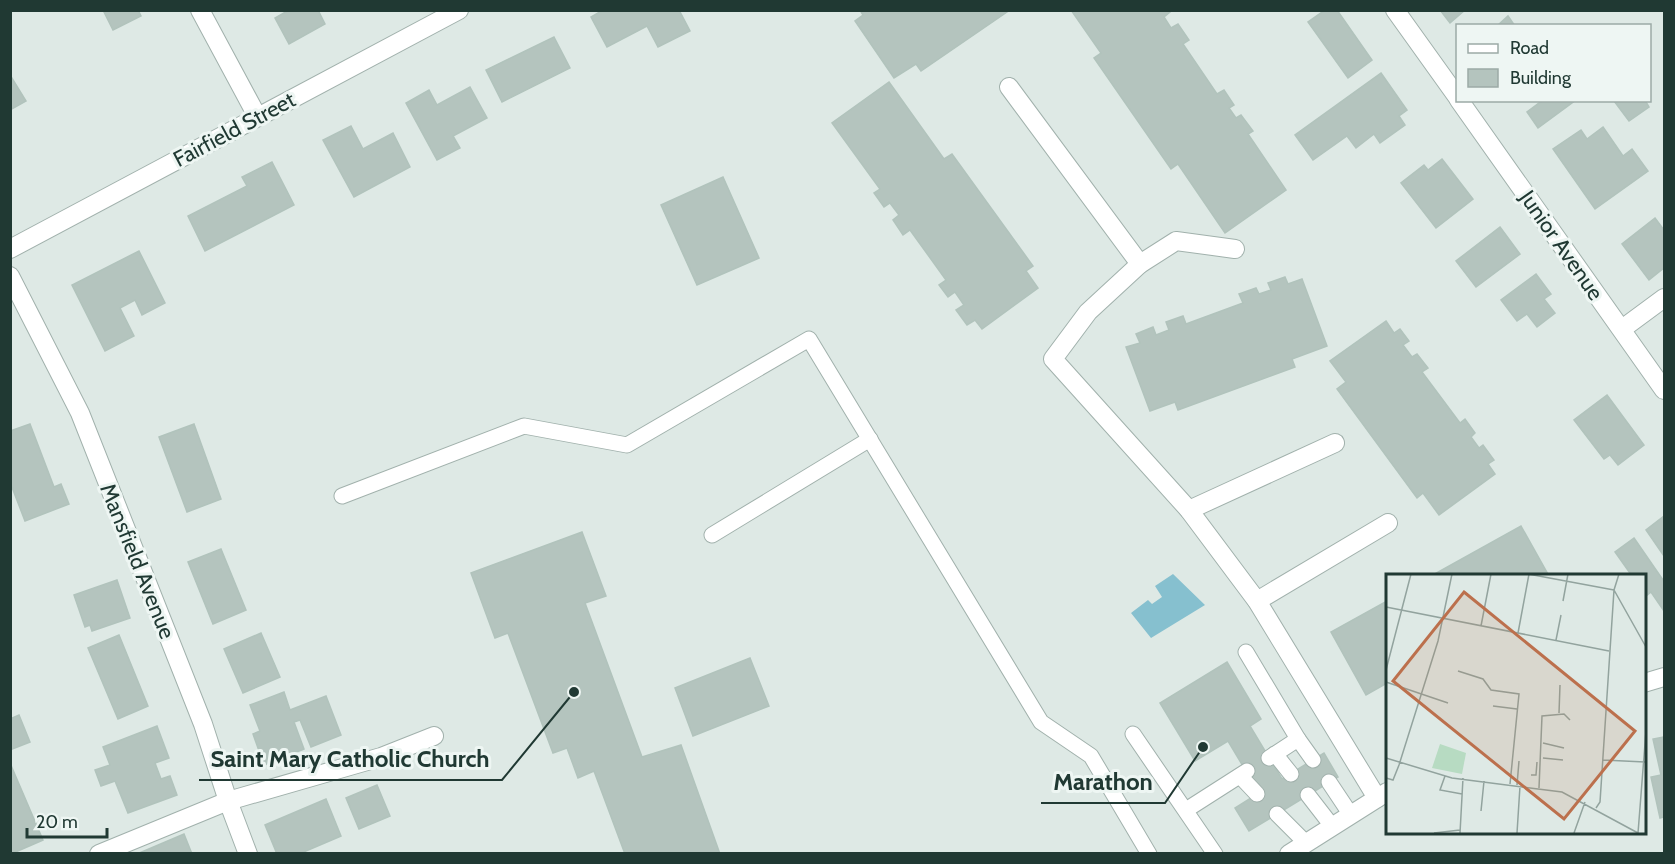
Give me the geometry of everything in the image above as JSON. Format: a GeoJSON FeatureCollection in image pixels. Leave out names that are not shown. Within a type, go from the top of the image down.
{"type":"FeatureCollection","features":[{"type":"Feature","properties":{"kind":"street"},"geometry":{"type":"LineString","coordinates":[[200,10],[257,116]]}},
{"type":"Feature","properties":{"kind":"street","name":"Fairfield Street"},"geometry":{"type":"LineString","coordinates":[[10,249],[459,10]]}},
{"type":"Feature","properties":{"kind":"street","name":"Junior Avenue"},"geometry":{"type":"LineString","coordinates":[[1395,10],[1456,96]]}},
{"type":"Feature","properties":{"kind":"street"},"geometry":{"type":"LineString","coordinates":[[1009,87],[1140,264]]}},
{"type":"Feature","properties":{"kind":"street","name":"Junior Avenue"},"geometry":{"type":"LineString","coordinates":[[1460,102],[1665,390]]}},
{"type":"Feature","properties":{"kind":"street"},"geometry":{"type":"LineString","coordinates":[[1235,249],[1176,241],[1140,264],[1088,312],[1053,359],[1189,510],[1257,601],[1382,795],[1288,854]]}},
{"type":"Feature","properties":{"kind":"street","name":"Mansfield Avenue"},"geometry":{"type":"LineString","coordinates":[[10,276],[80,413],[203,724],[248,854]]}},
{"type":"Feature","properties":{"kind":"street"},"geometry":{"type":"LineString","coordinates":[[1622,329],[1665,298]]}},
{"type":"Feature","properties":{"kind":"street"},"geometry":{"type":"LineString","coordinates":[[1189,510],[1335,443]]}},
{"type":"Feature","properties":{"kind":"street"},"geometry":{"type":"LineString","coordinates":[[1257,601],[1388,523]]}},
{"type":"Feature","properties":{"kind":"street"},"geometry":{"type":"LineString","coordinates":[[1645,683],[1665,677]]}},
{"type":"Feature","properties":{"kind":"street"},"geometry":{"type":"LineString","coordinates":[[99,854],[228,801],[381,758],[434,736]]}},
{"type":"Feature","properties":{"kind":"lane"},"geometry":{"type":"LineString","coordinates":[[342,496],[524,426],[627,445],[809,339],[1041,722],[1091,756],[1149,854]]}},
{"type":"Feature","properties":{"kind":"lane"},"geometry":{"type":"LineString","coordinates":[[712,535],[870,439]]}},
{"type":"Feature","properties":{"kind":"lane"},"geometry":{"type":"LineString","coordinates":[[1246,652],[1298,740],[1313,760]]}},
{"type":"Feature","properties":{"kind":"lane"},"geometry":{"type":"LineString","coordinates":[[1132,734],[1215,854]]}},
{"type":"Feature","properties":{"kind":"lane"},"geometry":{"type":"LineString","coordinates":[[1291,774],[1272,756],[1298,740]]}},
{"type":"Feature","properties":{"kind":"lane"},"geometry":{"type":"LineString","coordinates":[[1186,810],[1243,773],[1257,794]]}},
{"type":"Feature","properties":{"kind":"lane"},"geometry":{"type":"LineString","coordinates":[[1329,783],[1351,815]]}},
{"type":"Feature","properties":{"kind":"lane"},"geometry":{"type":"LineString","coordinates":[[1308,795],[1332,826]]}},
{"type":"Feature","properties":{"kind":"lane"},"geometry":{"type":"LineString","coordinates":[[1277,814],[1305,842]]}},
{"type":"Feature","properties":{"kind":"water"},"geometry":{"type":"Polygon","coordinates":[[[1173,574],[1205,605],[1151,638],[1131,613],[1148,600],[1152,604],[1162,597],[1155,586],[1173,574]]]}},
{"type":"Feature","properties":{"kind":"building"},"geometry":{"type":"Polygon","coordinates":[[[103,10],[138,10],[141,16],[113,30],[103,10]]]}},
{"type":"Feature","properties":{"kind":"building"},"geometry":{"type":"Polygon","coordinates":[[[289,10],[318,10],[325,24],[289,44],[275,18],[289,10]]]}},
{"type":"Feature","properties":{"kind":"building"},"geometry":{"type":"Polygon","coordinates":[[[603,10],[679,10],[690,31],[658,47],[647,26],[607,47],[591,17],[603,10]]]}},
{"type":"Feature","properties":{"kind":"building"},"geometry":{"type":"Polygon","coordinates":[[[860,10],[1010,10],[921,71],[916,64],[894,78],[855,21],[863,15],[860,10]]]}},
{"type":"Feature","properties":{"kind":"building"},"geometry":{"type":"Polygon","coordinates":[[[1071,10],[1169,10],[1170,12],[1164,17],[1171,28],[1178,24],[1189,40],[1183,44],[1217,94],[1224,90],[1234,105],[1229,108],[1236,118],[1241,115],[1253,131],[1248,134],[1286,190],[1225,233],[1178,164],[1171,169],[1094,58],[1101,53],[1071,10]]]}},
{"type":"Feature","properties":{"kind":"building"},"geometry":{"type":"Polygon","coordinates":[[[1325,10],[1337,10],[1372,60],[1348,78],[1308,22],[1325,10]]]}},
{"type":"Feature","properties":{"kind":"building"},"geometry":{"type":"Polygon","coordinates":[[[1440,10],[1465,10],[1450,23],[1440,10]]]}},
{"type":"Feature","properties":{"kind":"building"},"geometry":{"type":"Polygon","coordinates":[[[1508,16],[1514,24],[1499,24],[1508,16]]]}},
{"type":"Feature","properties":{"kind":"building"},"geometry":{"type":"Polygon","coordinates":[[[554,37],[570,68],[502,102],[486,70],[554,37]]]}},
{"type":"Feature","properties":{"kind":"building"},"geometry":{"type":"Polygon","coordinates":[[[1381,73],[1407,110],[1399,116],[1405,125],[1380,143],[1374,134],[1356,148],[1347,136],[1313,160],[1295,135],[1381,73]]]}},
{"type":"Feature","properties":{"kind":"building"},"geometry":{"type":"Polygon","coordinates":[[[10,75],[26,101],[10,110],[10,75]]]}},
{"type":"Feature","properties":{"kind":"building"},"geometry":{"type":"Polygon","coordinates":[[[889,82],[944,159],[952,154],[1033,266],[1026,271],[1038,288],[982,329],[975,320],[967,325],[956,310],[964,305],[955,292],[948,297],[939,285],[946,280],[910,230],[903,235],[893,220],[899,215],[890,203],[884,207],[874,193],[880,189],[832,123],[889,82]]]}},
{"type":"Feature","properties":{"kind":"building"},"geometry":{"type":"Polygon","coordinates":[[[470,87],[487,118],[453,136],[460,148],[437,160],[406,103],[429,90],[437,105],[470,87]]]}},
{"type":"Feature","properties":{"kind":"building"},"geometry":{"type":"Polygon","coordinates":[[[1540,102],[1573,102],[1538,128],[1527,112],[1540,102]]]}},
{"type":"Feature","properties":{"kind":"building"},"geometry":{"type":"Polygon","coordinates":[[[1615,102],[1646,102],[1649,107],[1629,121],[1615,102]]]}},
{"type":"Feature","properties":{"kind":"building"},"geometry":{"type":"Polygon","coordinates":[[[351,126],[363,149],[393,133],[410,167],[354,197],[323,140],[351,126]]]}},
{"type":"Feature","properties":{"kind":"building"},"geometry":{"type":"Polygon","coordinates":[[[1603,127],[1623,156],[1632,149],[1648,171],[1595,209],[1553,149],[1581,130],[1587,139],[1603,127]]]}},
{"type":"Feature","properties":{"kind":"building"},"geometry":{"type":"Polygon","coordinates":[[[1442,159],[1473,199],[1436,228],[1401,183],[1424,165],[1428,170],[1442,159]]]}},
{"type":"Feature","properties":{"kind":"building"},"geometry":{"type":"Polygon","coordinates":[[[272,162],[294,205],[205,251],[188,216],[247,186],[242,177],[272,162]]]}},
{"type":"Feature","properties":{"kind":"building"},"geometry":{"type":"Polygon","coordinates":[[[723,177],[759,258],[697,285],[661,205],[723,177]]]}},
{"type":"Feature","properties":{"kind":"building"},"geometry":{"type":"Polygon","coordinates":[[[1655,218],[1664,230],[1664,268],[1649,280],[1622,244],[1655,218]]]}},
{"type":"Feature","properties":{"kind":"building"},"geometry":{"type":"Polygon","coordinates":[[[1500,227],[1520,254],[1476,287],[1456,261],[1500,227]]]}},
{"type":"Feature","properties":{"kind":"building"},"geometry":{"type":"Polygon","coordinates":[[[139,251],[165,303],[142,315],[135,300],[120,308],[134,336],[105,351],[72,285],[139,251]]]}},
{"type":"Feature","properties":{"kind":"building"},"geometry":{"type":"Polygon","coordinates":[[[1536,274],[1551,294],[1544,299],[1555,313],[1537,327],[1527,314],[1517,321],[1501,300],[1536,274]]]}},
{"type":"Feature","properties":{"kind":"building"},"geometry":{"type":"Polygon","coordinates":[[[1285,277],[1288,284],[1302,279],[1327,346],[1292,359],[1295,367],[1178,410],[1175,402],[1150,411],[1126,347],[1140,343],[1136,334],[1153,327],[1156,335],[1169,330],[1166,322],[1183,316],[1186,324],[1243,303],[1239,294],[1256,288],[1259,294],[1271,290],[1268,283],[1285,277]]]}},
{"type":"Feature","properties":{"kind":"building"},"geometry":{"type":"Polygon","coordinates":[[[1386,321],[1394,333],[1400,329],[1409,341],[1403,345],[1412,357],[1417,354],[1428,368],[1422,372],[1460,423],[1465,419],[1475,433],[1471,437],[1479,448],[1483,445],[1494,460],[1488,464],[1495,474],[1439,515],[1423,493],[1417,498],[1337,389],[1346,382],[1330,361],[1386,321]]]}},
{"type":"Feature","properties":{"kind":"building"},"geometry":{"type":"Polygon","coordinates":[[[1607,395],[1644,445],[1618,465],[1610,455],[1604,459],[1574,420],[1607,395]]]}},
{"type":"Feature","properties":{"kind":"building"},"geometry":{"type":"Polygon","coordinates":[[[30,424],[54,487],[61,484],[69,504],[25,521],[10,482],[10,431],[30,424]]]}},
{"type":"Feature","properties":{"kind":"building"},"geometry":{"type":"Polygon","coordinates":[[[194,424],[221,499],[187,512],[159,437],[194,424]]]}},
{"type":"Feature","properties":{"kind":"building"},"geometry":{"type":"Polygon","coordinates":[[[1664,516],[1664,556],[1646,530],[1664,516]]]}},
{"type":"Feature","properties":{"kind":"building"},"geometry":{"type":"Polygon","coordinates":[[[1521,526],[1548,574],[1435,574],[1521,526]]]}},
{"type":"Feature","properties":{"kind":"building"},"geometry":{"type":"Polygon","coordinates":[[[582,532],[606,596],[585,603],[642,757],[681,745],[720,854],[625,854],[594,771],[578,778],[567,748],[553,753],[508,633],[495,638],[471,573],[582,532]]]}},
{"type":"Feature","properties":{"kind":"building"},"geometry":{"type":"Polygon","coordinates":[[[1634,538],[1663,580],[1664,578],[1664,611],[1651,592],[1646,596],[1645,574],[1631,574],[1615,552],[1634,538]]]}},
{"type":"Feature","properties":{"kind":"building"},"geometry":{"type":"Polygon","coordinates":[[[221,549],[246,610],[213,624],[188,562],[221,549]]]}},
{"type":"Feature","properties":{"kind":"building"},"geometry":{"type":"Polygon","coordinates":[[[117,580],[130,618],[92,631],[90,625],[85,627],[74,595],[117,580]]]}},
{"type":"Feature","properties":{"kind":"building"},"geometry":{"type":"Polygon","coordinates":[[[1386,602],[1386,684],[1366,695],[1331,632],[1386,602]]]}},
{"type":"Feature","properties":{"kind":"building"},"geometry":{"type":"Polygon","coordinates":[[[261,633],[280,677],[243,693],[224,649],[261,633]]]}},
{"type":"Feature","properties":{"kind":"building"},"geometry":{"type":"Polygon","coordinates":[[[119,635],[148,706],[118,719],[88,648],[119,635]]]}},
{"type":"Feature","properties":{"kind":"building"},"geometry":{"type":"Polygon","coordinates":[[[750,658],[769,706],[693,736],[675,688],[750,658]]]}},
{"type":"Feature","properties":{"kind":"building"},"geometry":{"type":"Polygon","coordinates":[[[1227,662],[1261,719],[1250,726],[1282,779],[1324,753],[1338,777],[1249,831],[1235,808],[1259,793],[1228,741],[1195,761],[1160,703],[1227,662]]]}},
{"type":"Feature","properties":{"kind":"building"},"geometry":{"type":"Polygon","coordinates":[[[284,692],[290,710],[326,696],[341,735],[311,747],[300,720],[294,722],[304,749],[264,765],[253,734],[260,731],[250,705],[284,692]]]}},
{"type":"Feature","properties":{"kind":"building"},"geometry":{"type":"Polygon","coordinates":[[[19,715],[30,742],[10,750],[10,719],[19,715]]]}},
{"type":"Feature","properties":{"kind":"building"},"geometry":{"type":"Polygon","coordinates":[[[157,726],[169,758],[155,763],[161,779],[170,776],[177,795],[128,813],[115,781],[101,786],[95,770],[110,765],[103,747],[157,726]]]}},
{"type":"Feature","properties":{"kind":"building"},"geometry":{"type":"Polygon","coordinates":[[[1664,737],[1664,817],[1660,818],[1651,777],[1661,775],[1653,739],[1664,737]]]}},
{"type":"Feature","properties":{"kind":"building"},"geometry":{"type":"Polygon","coordinates":[[[10,763],[43,840],[11,854],[10,854],[10,763]]]}},
{"type":"Feature","properties":{"kind":"building"},"geometry":{"type":"Polygon","coordinates":[[[377,785],[390,816],[359,829],[346,798],[377,785]]]}},
{"type":"Feature","properties":{"kind":"building"},"geometry":{"type":"Polygon","coordinates":[[[326,799],[341,836],[299,854],[277,854],[265,825],[326,799]]]}},
{"type":"Feature","properties":{"kind":"building"},"geometry":{"type":"Polygon","coordinates":[[[184,834],[192,854],[137,854],[184,834]]]}},
{"type":"Feature","properties":{"kind":"place","name":"Saint Mary Catholic Church"},"geometry":{"type":"Point","coordinates":[574,692]}},
{"type":"Feature","properties":{"kind":"place","name":"Marathon"},"geometry":{"type":"Point","coordinates":[1203,747]}}]}
